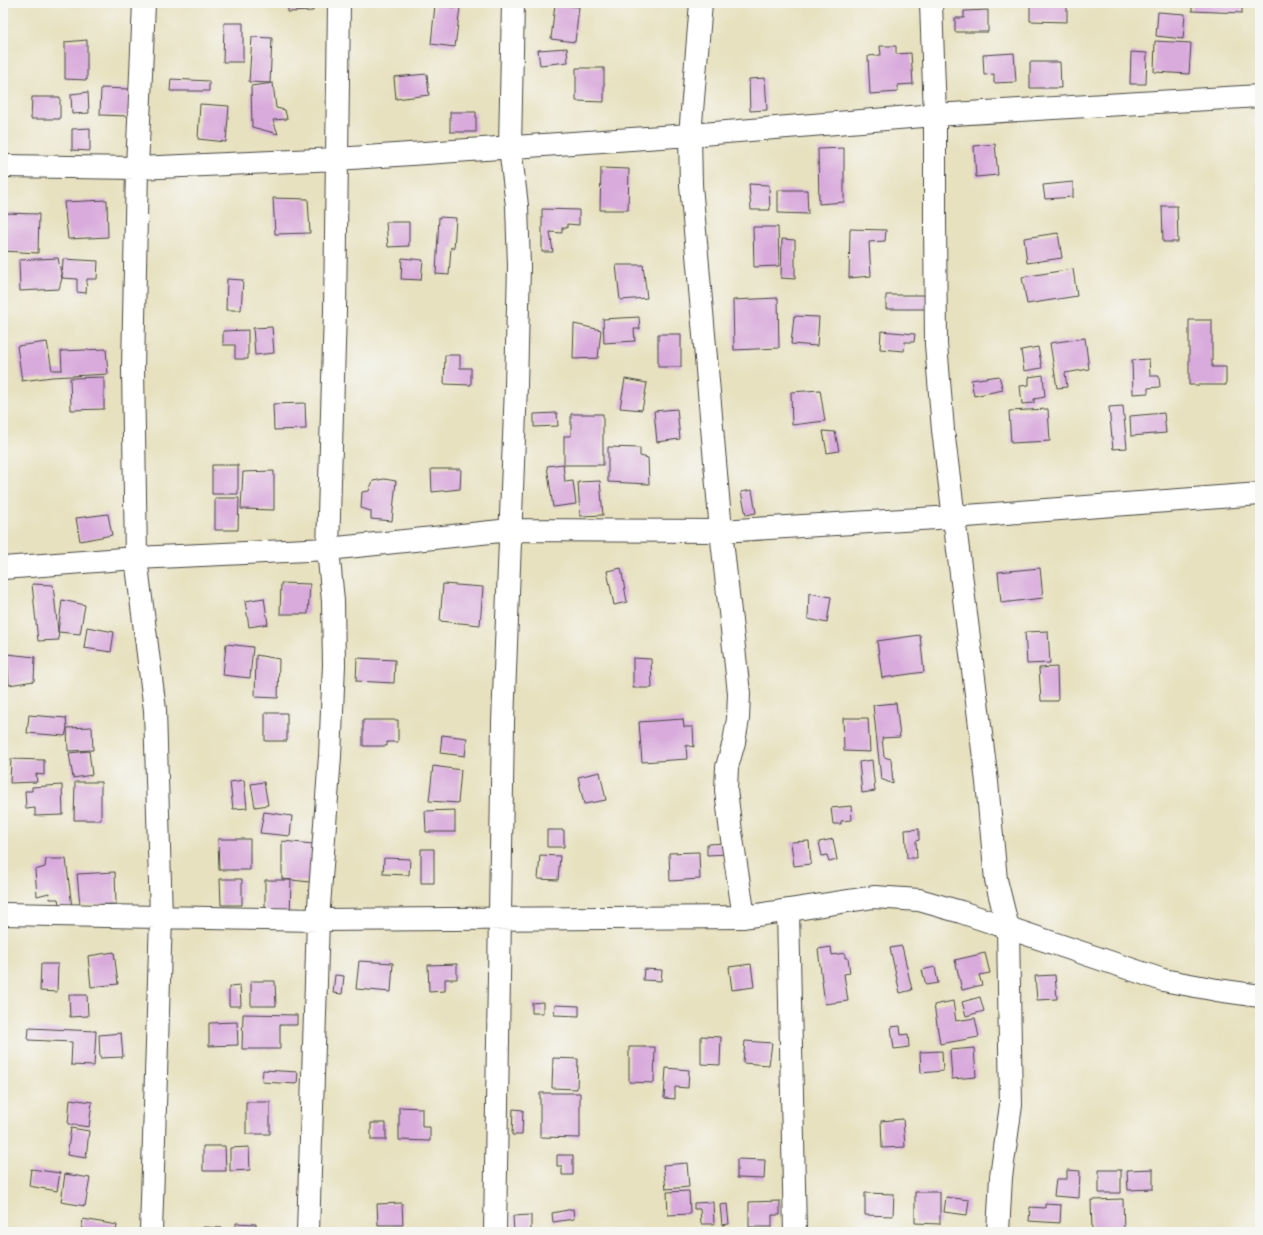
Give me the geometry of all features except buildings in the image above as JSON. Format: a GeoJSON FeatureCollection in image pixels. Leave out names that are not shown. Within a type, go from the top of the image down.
{"type":"FeatureCollection","features":[{"type":"Feature","properties":{"kind":"street"},"geometry":{"type":"LineString","coordinates":[[144,3],[137,168],[133,369],[136,558],[155,710],[161,917],[151,1232]]}},
{"type":"Feature","properties":{"kind":"street"},"geometry":{"type":"LineString","coordinates":[[308,1232],[318,920],[330,756],[334,665],[333,601],[328,549],[335,311],[339,3]]}},
{"type":"Feature","properties":{"kind":"street"},"geometry":{"type":"LineString","coordinates":[[495,1232],[504,714],[519,266],[518,206],[510,147],[513,3]]}},
{"type":"Feature","properties":{"kind":"street"},"geometry":{"type":"LineString","coordinates":[[702,3],[690,135],[691,185],[721,531],[739,693],[738,719],[734,742],[727,767],[726,790],[744,917]]}},
{"type":"Feature","properties":{"kind":"street"},"geometry":{"type":"LineString","coordinates":[[931,3],[935,115],[936,344],[943,430],[987,782],[996,880],[1008,928],[1011,1105],[1001,1176],[998,1232]]}},
{"type":"Feature","properties":{"kind":"street"},"geometry":{"type":"LineString","coordinates":[[3,166],[137,168],[337,159],[690,135],[935,115],[1260,96]]}},
{"type":"Feature","properties":{"kind":"street"},"geometry":{"type":"LineString","coordinates":[[3,568],[136,558],[328,549],[510,530],[721,531],[953,517],[1260,494]]}},
{"type":"Feature","properties":{"kind":"street"},"geometry":{"type":"LineString","coordinates":[[3,914],[318,920],[744,917],[874,897],[919,900],[961,912],[1163,980],[1260,996]]}},
{"type":"Feature","properties":{"kind":"street"},"geometry":{"type":"LineString","coordinates":[[788,910],[795,1232]]}}]}
